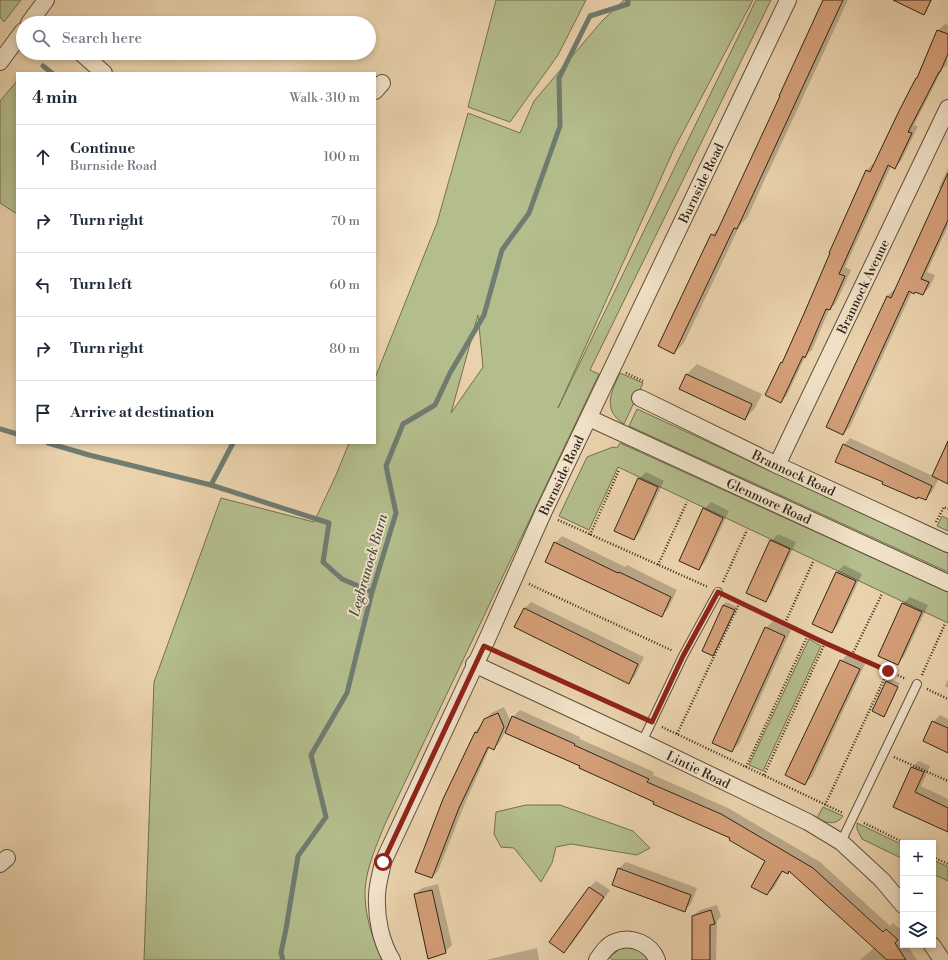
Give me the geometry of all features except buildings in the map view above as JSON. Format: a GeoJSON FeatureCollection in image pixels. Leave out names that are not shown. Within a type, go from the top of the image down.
{"type":"FeatureCollection","features":[{"type":"Feature","properties":{"kind":"street"},"geometry":{"type":"LineString","coordinates":[[39,16],[46,0]]}},
{"type":"Feature","properties":{"kind":"street","name":"Burnside Road"},"geometry":{"type":"LineString","coordinates":[[392,960],[387,951],[378,916],[377,895],[383,862],[474,664],[484,646],[542,513],[589,418],[788,0]]}},
{"type":"Feature","properties":{"kind":"street"},"geometry":{"type":"LineString","coordinates":[[0,62],[16,40]]}},
{"type":"Feature","properties":{"kind":"street"},"geometry":{"type":"LineString","coordinates":[[90,60],[103,72]]}},
{"type":"Feature","properties":{"kind":"street","name":"Brannock Avenue"},"geometry":{"type":"LineString","coordinates":[[777,465],[948,108]]}},
{"type":"Feature","properties":{"kind":"street","name":"Brannock Road"},"geometry":{"type":"LineString","coordinates":[[640,398],[777,465],[948,544]]}},
{"type":"Feature","properties":{"kind":"street","name":"Glenmore Road"},"geometry":{"type":"LineString","coordinates":[[589,418],[948,583]]}},
{"type":"Feature","properties":{"kind":"street","name":"Lintie Road"},"geometry":{"type":"LineString","coordinates":[[474,664],[642,742],[808,822],[841,842],[882,880],[900,901]]}},
{"type":"Feature","properties":{"kind":"street"},"geometry":{"type":"LineString","coordinates":[[597,960],[604,950],[614,942],[625,939],[636,941],[648,946],[655,954],[657,960]]}},
{"type":"Feature","properties":{"kind":"street"},"geometry":{"type":"LineString","coordinates":[[934,948],[942,960]]}},
{"type":"Feature","properties":{"kind":"lane"},"geometry":{"type":"LineString","coordinates":[[642,742],[683,656],[718,592]]}},
{"type":"Feature","properties":{"kind":"lane"},"geometry":{"type":"LineString","coordinates":[[841,842],[917,684]]}},
{"type":"Feature","properties":{"kind":"path"},"geometry":{"type":"LineString","coordinates":[[590,535],[619,470]]}},
{"type":"Feature","properties":{"kind":"path"},"geometry":{"type":"LineString","coordinates":[[658,565],[687,502]]}},
{"type":"Feature","properties":{"kind":"path"},"geometry":{"type":"LineString","coordinates":[[542,513],[740,602],[825,643],[948,699]]}},
{"type":"Feature","properties":{"kind":"path"},"geometry":{"type":"LineString","coordinates":[[718,592],[747,530]]}},
{"type":"Feature","properties":{"kind":"path"},"geometry":{"type":"LineString","coordinates":[[785,623],[813,562]]}},
{"type":"Feature","properties":{"kind":"path"},"geometry":{"type":"LineString","coordinates":[[514,577],[683,656]]}},
{"type":"Feature","properties":{"kind":"path"},"geometry":{"type":"LineString","coordinates":[[852,655],[882,594]]}},
{"type":"Feature","properties":{"kind":"path"},"geometry":{"type":"LineString","coordinates":[[677,734],[740,602]]}},
{"type":"Feature","properties":{"kind":"path"},"geometry":{"type":"LineString","coordinates":[[917,684],[945,624]]}},
{"type":"Feature","properties":{"kind":"path"},"geometry":{"type":"LineString","coordinates":[[746,767],[808,634]]}},
{"type":"Feature","properties":{"kind":"path"},"geometry":{"type":"LineString","coordinates":[[764,775],[825,643]]}},
{"type":"Feature","properties":{"kind":"path"},"geometry":{"type":"LineString","coordinates":[[484,646],[652,722],[900,841]]}},
{"type":"Feature","properties":{"kind":"path"},"geometry":{"type":"LineString","coordinates":[[825,805],[888,671]]}},
{"type":"Feature","properties":{"kind":"path"},"geometry":{"type":"LineString","coordinates":[[884,752],[948,781]]}},
{"type":"Feature","properties":{"kind":"path"},"geometry":{"type":"LineString","coordinates":[[936,858],[948,864]]}},
{"type":"Feature","properties":{"kind":"green space"},"geometry":{"type":"Polygon","coordinates":[[[0,0],[21,0],[4,22],[0,17],[0,0]]]}},
{"type":"Feature","properties":{"kind":"green space"},"geometry":{"type":"Polygon","coordinates":[[[496,0],[586,0],[558,55],[510,122],[468,107],[496,0]]]}},
{"type":"Feature","properties":{"kind":"green space"},"geometry":{"type":"Polygon","coordinates":[[[624,0],[753,0],[674,149],[558,408],[756,0],[771,0],[590,370],[599,374],[385,824],[370,864],[365,889],[369,925],[382,960],[144,960],[154,682],[221,498],[314,522],[349,444],[376,444],[376,376],[437,223],[468,113],[520,133],[534,101],[602,21],[624,0]],[[478,315],[451,413],[483,367],[478,315]]]}},
{"type":"Feature","properties":{"kind":"green space"},"geometry":{"type":"Polygon","coordinates":[[[16,82],[16,213],[0,203],[0,101],[16,82]]]}},
{"type":"Feature","properties":{"kind":"green space"},"geometry":{"type":"Polygon","coordinates":[[[620,373],[643,383],[624,424],[617,419],[613,413],[610,400],[620,373]]]}},
{"type":"Feature","properties":{"kind":"green space"},"geometry":{"type":"Polygon","coordinates":[[[637,409],[948,553],[948,572],[629,426],[637,409]]]}},
{"type":"Feature","properties":{"kind":"green space"},"geometry":{"type":"Polygon","coordinates":[[[620,443],[948,592],[948,623],[618,467],[589,530],[559,516],[587,457],[613,447],[617,448],[620,443]]]}},
{"type":"Feature","properties":{"kind":"green space"},"geometry":{"type":"Polygon","coordinates":[[[942,516],[948,519],[948,531],[937,526],[942,516]]]}},
{"type":"Feature","properties":{"kind":"green space"},"geometry":{"type":"Polygon","coordinates":[[[809,639],[821,646],[763,771],[749,765],[809,639]]]}},
{"type":"Feature","properties":{"kind":"green space"},"geometry":{"type":"Polygon","coordinates":[[[526,805],[560,805],[633,831],[650,848],[637,855],[571,844],[556,847],[552,863],[541,882],[514,848],[501,847],[494,834],[496,812],[526,805]]]}},
{"type":"Feature","properties":{"kind":"green space"},"geometry":{"type":"Polygon","coordinates":[[[823,807],[843,816],[837,821],[831,823],[820,820],[817,818],[823,807]]]}},
{"type":"Feature","properties":{"kind":"green space"},"geometry":{"type":"Polygon","coordinates":[[[857,823],[900,844],[900,858],[862,839],[857,829],[857,823]]]}},
{"type":"Feature","properties":{"kind":"green space"},"geometry":{"type":"Polygon","coordinates":[[[936,861],[948,867],[948,881],[936,875],[936,861]]]}},
{"type":"Feature","properties":{"kind":"green space"},"geometry":{"type":"Polygon","coordinates":[[[626,947],[639,950],[648,960],[613,960],[609,957],[620,949],[626,947]]]}},
{"type":"Feature","properties":{"kind":"waterway","name":"Legbranock Burn"},"geometry":{"type":"LineString","coordinates":[[283,960],[281,953],[298,856],[326,817],[311,755],[347,693],[372,592],[396,513],[386,466],[403,424],[435,405],[450,373],[484,315],[502,250],[529,213],[560,126],[559,78],[590,16],[628,4],[628,0]]}},
{"type":"Feature","properties":{"kind":"waterway"},"geometry":{"type":"LineString","coordinates":[[43,66],[51,72]]}},
{"type":"Feature","properties":{"kind":"waterway"},"geometry":{"type":"LineString","coordinates":[[0,429],[16,434]]}},
{"type":"Feature","properties":{"kind":"waterway"},"geometry":{"type":"LineString","coordinates":[[51,444],[89,455],[211,485],[329,523],[323,562],[342,579],[372,592]]}},
{"type":"Feature","properties":{"kind":"waterway"},"geometry":{"type":"LineString","coordinates":[[211,485],[232,444]]}},
{"type":"Feature","properties":{"kind":"route"},"geometry":{"type":"LineString","coordinates":[[383,862],[474,664],[484,646],[652,722],[683,656],[718,592],[888,671]]}}]}
